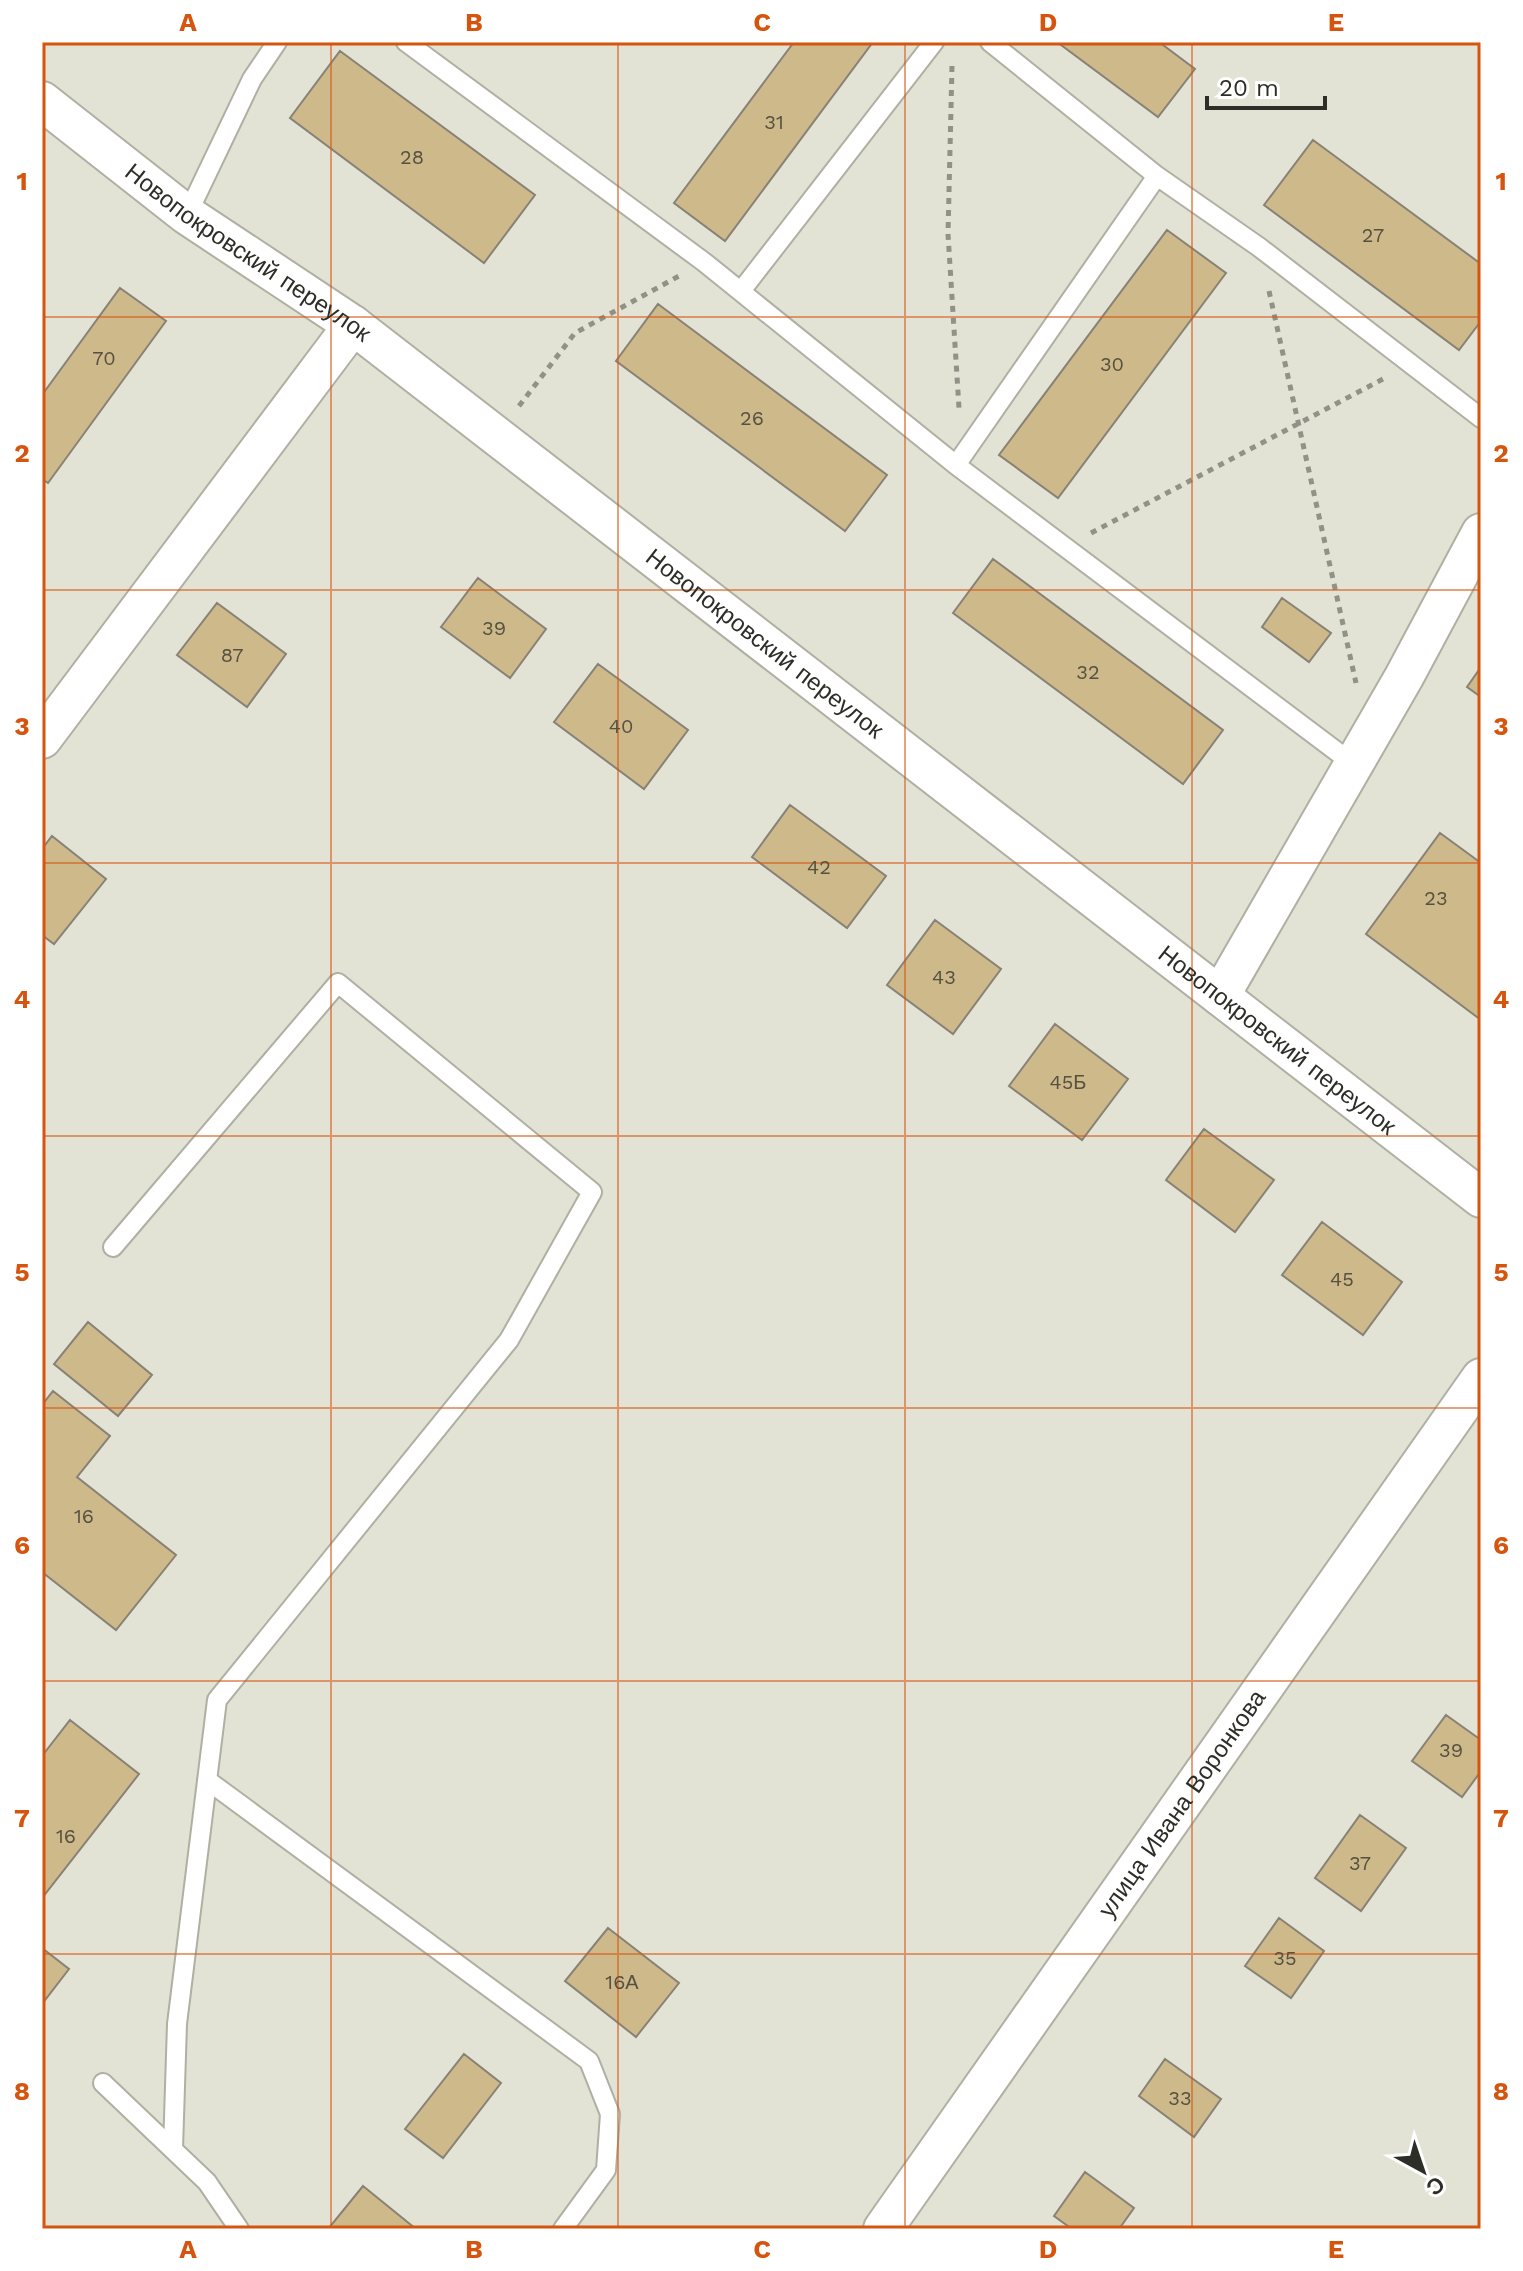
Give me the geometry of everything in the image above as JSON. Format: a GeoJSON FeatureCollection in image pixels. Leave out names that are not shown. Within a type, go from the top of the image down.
{"type":"FeatureCollection","features":[{"type":"Feature","properties":{"kind":"street","name":"Новопокровский переулок"},"geometry":{"type":"LineString","coordinates":[[42,101],[187,215],[353,325],[1481,1198]]}},
{"type":"Feature","properties":{"kind":"street"},"geometry":{"type":"LineString","coordinates":[[42,739],[353,325]]}},
{"type":"Feature","properties":{"kind":"street"},"geometry":{"type":"LineString","coordinates":[[1220,996],[1481,533]]}},
{"type":"Feature","properties":{"kind":"street","name":"улица Ивана Воронкова"},"geometry":{"type":"LineString","coordinates":[[883,2229],[1481,1378]]}},
{"type":"Feature","properties":{"kind":"lane"},"geometry":{"type":"LineString","coordinates":[[187,215],[252,79],[277,42]]}},
{"type":"Feature","properties":{"kind":"lane"},"geometry":{"type":"LineString","coordinates":[[406,42],[704,262],[1065,546],[1360,751]]}},
{"type":"Feature","properties":{"kind":"lane"},"geometry":{"type":"LineString","coordinates":[[741,291],[934,42]]}},
{"type":"Feature","properties":{"kind":"lane"},"geometry":{"type":"LineString","coordinates":[[990,42],[1157,176],[1259,247],[1413,362],[1481,418]]}},
{"type":"Feature","properties":{"kind":"lane"},"geometry":{"type":"LineString","coordinates":[[959,461],[1157,176]]}},
{"type":"Feature","properties":{"kind":"lane"},"geometry":{"type":"LineString","coordinates":[[113,1247],[338,983],[592,1192],[509,1340],[217,1700],[177,2024],[173,2149]]}},
{"type":"Feature","properties":{"kind":"lane"},"geometry":{"type":"LineString","coordinates":[[207,1780],[589,2061],[610,2114],[606,2170],[563,2229]]}},
{"type":"Feature","properties":{"kind":"lane"},"geometry":{"type":"LineString","coordinates":[[103,2083],[207,2182],[239,2229]]}},
{"type":"Feature","properties":{"kind":"path"},"geometry":{"type":"LineString","coordinates":[[953,57],[948,234],[959,461]]}},
{"type":"Feature","properties":{"kind":"path"},"geometry":{"type":"LineString","coordinates":[[1259,247],[1298,426],[1360,751]]}},
{"type":"Feature","properties":{"kind":"path"},"geometry":{"type":"LineString","coordinates":[[496,436],[575,333],[704,262]]}},
{"type":"Feature","properties":{"kind":"path"},"geometry":{"type":"LineString","coordinates":[[1065,546],[1298,426],[1413,362]]}},
{"type":"Feature","properties":{"kind":"building"},"geometry":{"type":"Polygon","coordinates":[[[794,42],[873,42],[725,241],[674,203],[794,42]]]}},
{"type":"Feature","properties":{"kind":"building"},"geometry":{"type":"Polygon","coordinates":[[[1057,42],[1159,42],[1195,69],[1158,117],[1057,42]]]}},
{"type":"Feature","properties":{"kind":"building"},"geometry":{"type":"Polygon","coordinates":[[[340,51],[535,195],[484,263],[290,118],[340,51]]]}},
{"type":"Feature","properties":{"kind":"building"},"geometry":{"type":"Polygon","coordinates":[[[1313,140],[1481,264],[1481,321],[1459,350],[1264,205],[1313,140]]]}},
{"type":"Feature","properties":{"kind":"building"},"geometry":{"type":"Polygon","coordinates":[[[1167,230],[1226,273],[1058,498],[999,455],[1167,230]]]}},
{"type":"Feature","properties":{"kind":"building"},"geometry":{"type":"Polygon","coordinates":[[[120,288],[166,321],[48,483],[42,479],[42,395],[120,288]]]}},
{"type":"Feature","properties":{"kind":"building"},"geometry":{"type":"Polygon","coordinates":[[[658,304],[887,475],[845,531],[616,361],[658,304]]]}},
{"type":"Feature","properties":{"kind":"building"},"geometry":{"type":"Polygon","coordinates":[[[993,559],[1223,730],[1183,784],[953,613],[993,559]]]}},
{"type":"Feature","properties":{"kind":"building"},"geometry":{"type":"Polygon","coordinates":[[[478,578],[546,629],[510,678],[441,627],[478,578]]]}},
{"type":"Feature","properties":{"kind":"building"},"geometry":{"type":"Polygon","coordinates":[[[1282,598],[1331,633],[1309,662],[1262,627],[1282,598]]]}},
{"type":"Feature","properties":{"kind":"building"},"geometry":{"type":"Polygon","coordinates":[[[217,603],[286,654],[247,707],[177,655],[217,603]]]}},
{"type":"Feature","properties":{"kind":"building"},"geometry":{"type":"Polygon","coordinates":[[[598,664],[688,730],[644,789],[554,722],[598,664]]]}},
{"type":"Feature","properties":{"kind":"building"},"geometry":{"type":"Polygon","coordinates":[[[1481,667],[1481,697],[1467,687],[1481,667]]]}},
{"type":"Feature","properties":{"kind":"building"},"geometry":{"type":"Polygon","coordinates":[[[790,805],[886,876],[847,928],[752,857],[790,805]]]}},
{"type":"Feature","properties":{"kind":"building"},"geometry":{"type":"Polygon","coordinates":[[[1440,833],[1481,863],[1481,1020],[1366,934],[1440,833]]]}},
{"type":"Feature","properties":{"kind":"building"},"geometry":{"type":"Polygon","coordinates":[[[52,836],[106,879],[54,944],[42,935],[42,849],[52,836]]]}},
{"type":"Feature","properties":{"kind":"building"},"geometry":{"type":"Polygon","coordinates":[[[935,920],[1001,969],[953,1034],[887,985],[935,920]]]}},
{"type":"Feature","properties":{"kind":"building"},"geometry":{"type":"Polygon","coordinates":[[[1055,1024],[1128,1079],[1082,1140],[1009,1086],[1055,1024]]]}},
{"type":"Feature","properties":{"kind":"building"},"geometry":{"type":"Polygon","coordinates":[[[1204,1129],[1274,1180],[1235,1232],[1166,1180],[1204,1129]]]}},
{"type":"Feature","properties":{"kind":"building"},"geometry":{"type":"Polygon","coordinates":[[[1322,1222],[1402,1282],[1363,1335],[1282,1275],[1322,1222]]]}},
{"type":"Feature","properties":{"kind":"building"},"geometry":{"type":"Polygon","coordinates":[[[88,1322],[152,1375],[118,1416],[54,1364],[88,1322]]]}},
{"type":"Feature","properties":{"kind":"building"},"geometry":{"type":"Polygon","coordinates":[[[53,1391],[110,1436],[77,1477],[176,1555],[116,1630],[42,1572],[42,1405],[53,1391]]]}},
{"type":"Feature","properties":{"kind":"building"},"geometry":{"type":"Polygon","coordinates":[[[1446,1715],[1481,1740],[1481,1771],[1462,1797],[1412,1761],[1446,1715]]]}},
{"type":"Feature","properties":{"kind":"building"},"geometry":{"type":"Polygon","coordinates":[[[70,1720],[139,1774],[42,1898],[42,1756],[70,1720]]]}},
{"type":"Feature","properties":{"kind":"building"},"geometry":{"type":"Polygon","coordinates":[[[1360,1815],[1406,1848],[1361,1911],[1315,1878],[1360,1815]]]}},
{"type":"Feature","properties":{"kind":"building"},"geometry":{"type":"Polygon","coordinates":[[[1279,1918],[1324,1951],[1291,1998],[1245,1966],[1279,1918]]]}},
{"type":"Feature","properties":{"kind":"building"},"geometry":{"type":"Polygon","coordinates":[[[608,1928],[679,1983],[636,2037],[565,1981],[608,1928]]]}},
{"type":"Feature","properties":{"kind":"building"},"geometry":{"type":"Polygon","coordinates":[[[42,1948],[69,1969],[42,2004],[42,1948]]]}},
{"type":"Feature","properties":{"kind":"building"},"geometry":{"type":"Polygon","coordinates":[[[464,2054],[501,2083],[443,2158],[405,2129],[464,2054]]]}},
{"type":"Feature","properties":{"kind":"building"},"geometry":{"type":"Polygon","coordinates":[[[1165,2059],[1221,2099],[1194,2137],[1139,2096],[1165,2059]]]}},
{"type":"Feature","properties":{"kind":"building"},"geometry":{"type":"Polygon","coordinates":[[[1085,2172],[1134,2208],[1119,2229],[1072,2229],[1054,2216],[1085,2172]]]}},
{"type":"Feature","properties":{"kind":"building"},"geometry":{"type":"Polygon","coordinates":[[[363,2186],[416,2229],[328,2229],[363,2186]]]}}]}
